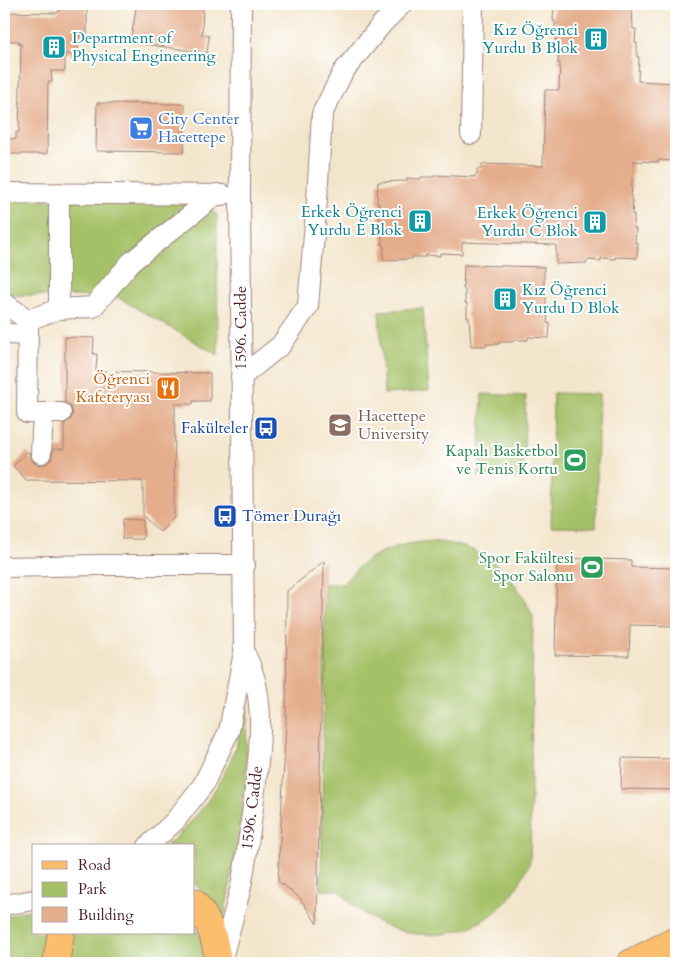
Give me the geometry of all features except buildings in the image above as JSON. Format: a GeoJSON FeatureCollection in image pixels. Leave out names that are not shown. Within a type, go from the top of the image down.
{"type":"FeatureCollection","features":[{"type":"Feature","properties":{"kind":"main road","name":"1596. Cadde"},"geometry":{"type":"LineString","coordinates":[[195,903],[205,915],[210,926],[220,963]]}},
{"type":"Feature","properties":{"kind":"main road"},"geometry":{"type":"LineString","coordinates":[[56,963],[61,934]]}},
{"type":"Feature","properties":{"kind":"main road"},"geometry":{"type":"LineString","coordinates":[[630,963],[676,940]]}},
{"type":"Feature","properties":{"kind":"street","name":"1596. Cadde"},"geometry":{"type":"LineString","coordinates":[[150,844],[174,822],[203,785],[229,731],[244,652],[245,565],[240,195],[242,4]]}},
{"type":"Feature","properties":{"kind":"street"},"geometry":{"type":"LineString","coordinates":[[241,377],[281,345],[308,306],[318,199],[322,114],[343,72],[382,24],[402,4]]}},
{"type":"Feature","properties":{"kind":"street"},"geometry":{"type":"LineString","coordinates":[[471,134],[473,4]]}},
{"type":"Feature","properties":{"kind":"street"},"geometry":{"type":"LineString","coordinates":[[4,193],[240,195]]}},
{"type":"Feature","properties":{"kind":"street"},"geometry":{"type":"LineString","coordinates":[[59,193],[59,308]]}},
{"type":"Feature","properties":{"kind":"street"},"geometry":{"type":"LineString","coordinates":[[22,330],[59,308],[94,307],[131,262],[217,194]]}},
{"type":"Feature","properties":{"kind":"street"},"geometry":{"type":"LineString","coordinates":[[4,303],[22,330],[27,413],[52,413],[41,453]]}},
{"type":"Feature","properties":{"kind":"street"},"geometry":{"type":"LineString","coordinates":[[4,567],[245,565]]}},
{"type":"Feature","properties":{"kind":"street","name":"1596. Cadde"},"geometry":{"type":"LineString","coordinates":[[220,963],[241,886],[250,835],[260,735],[258,696],[251,665],[244,652]]}},
{"type":"Feature","properties":{"kind":"street"},"geometry":{"type":"LineString","coordinates":[[4,905],[32,900]]}},
{"type":"Feature","properties":{"kind":"green space"},"geometry":{"type":"Polygon","coordinates":[[[4,200],[187,201],[203,205],[217,215],[218,355],[117,297],[6,295],[4,304],[4,200]]]}},
{"type":"Feature","properties":{"kind":"green space"},"geometry":{"type":"Polygon","coordinates":[[[423,308],[429,391],[384,394],[379,311],[423,308]]]}},
{"type":"Feature","properties":{"kind":"green space","name":"Kapalı Basketbol ve Tenis Kortu"},"geometry":{"type":"Polygon","coordinates":[[[553,393],[599,394],[596,527],[551,526],[553,393]]]}},
{"type":"Feature","properties":{"kind":"green space"},"geometry":{"type":"Polygon","coordinates":[[[482,394],[526,396],[523,479],[479,477],[482,394]]]}},
{"type":"Feature","properties":{"kind":"green space"},"geometry":{"type":"Polygon","coordinates":[[[430,541],[454,544],[471,549],[494,563],[521,593],[533,617],[530,862],[516,889],[504,904],[485,919],[464,929],[442,934],[419,934],[396,929],[375,920],[356,907],[339,890],[321,890],[325,584],[343,584],[362,564],[382,552],[404,545],[430,541]]]}},
{"type":"Feature","properties":{"kind":"green space"},"geometry":{"type":"Polygon","coordinates":[[[243,701],[247,703],[246,778],[237,848],[224,917],[195,884],[195,844],[168,844],[189,824],[217,786],[232,758],[241,722],[243,701]]]}},
{"type":"Feature","properties":{"kind":"green space"},"geometry":{"type":"Polygon","coordinates":[[[32,910],[32,934],[49,934],[45,963],[4,963],[4,917],[32,910]]]}},
{"type":"Feature","properties":{"kind":"green space"},"geometry":{"type":"Polygon","coordinates":[[[195,926],[204,946],[205,963],[67,963],[73,934],[195,934],[195,926]]]}},
{"type":"Feature","properties":{"kind":"place","name":"Kız Öğrenci Yurdu B Blok"},"geometry":{"type":"Point","coordinates":[596,39]}},
{"type":"Feature","properties":{"kind":"place","name":"Department of Physical Engineering"},"geometry":{"type":"Point","coordinates":[54,47]}},
{"type":"Feature","properties":{"kind":"place","name":"City Center Hacettepe"},"geometry":{"type":"Point","coordinates":[141,128]}},
{"type":"Feature","properties":{"kind":"place","name":"Erkek Öğrenci Yurdu E Blok"},"geometry":{"type":"Point","coordinates":[420,221]}},
{"type":"Feature","properties":{"kind":"place","name":"Erkek Öğrenci Yurdu C Blok"},"geometry":{"type":"Point","coordinates":[595,222]}},
{"type":"Feature","properties":{"kind":"place","name":"Kız Öğrenci Yurdu D Blok"},"geometry":{"type":"Point","coordinates":[505,299]}},
{"type":"Feature","properties":{"kind":"place","name":"Öğrenci Kafeteryası"},"geometry":{"type":"Point","coordinates":[168,388]}},
{"type":"Feature","properties":{"kind":"place","name":"Hacettepe University"},"geometry":{"type":"Point","coordinates":[340,425]}},
{"type":"Feature","properties":{"kind":"place","name":"Fakülteler"},"geometry":{"type":"Point","coordinates":[266,428]}},
{"type":"Feature","properties":{"kind":"place","name":"Kapalı Basketbol ve Tenis Kortu"},"geometry":{"type":"Point","coordinates":[575,460]}},
{"type":"Feature","properties":{"kind":"place","name":"Tömer Durağı"},"geometry":{"type":"Point","coordinates":[225,516]}},
{"type":"Feature","properties":{"kind":"place","name":"Spor Fakültesi Spor Salonu"},"geometry":{"type":"Point","coordinates":[592,567]}}]}
